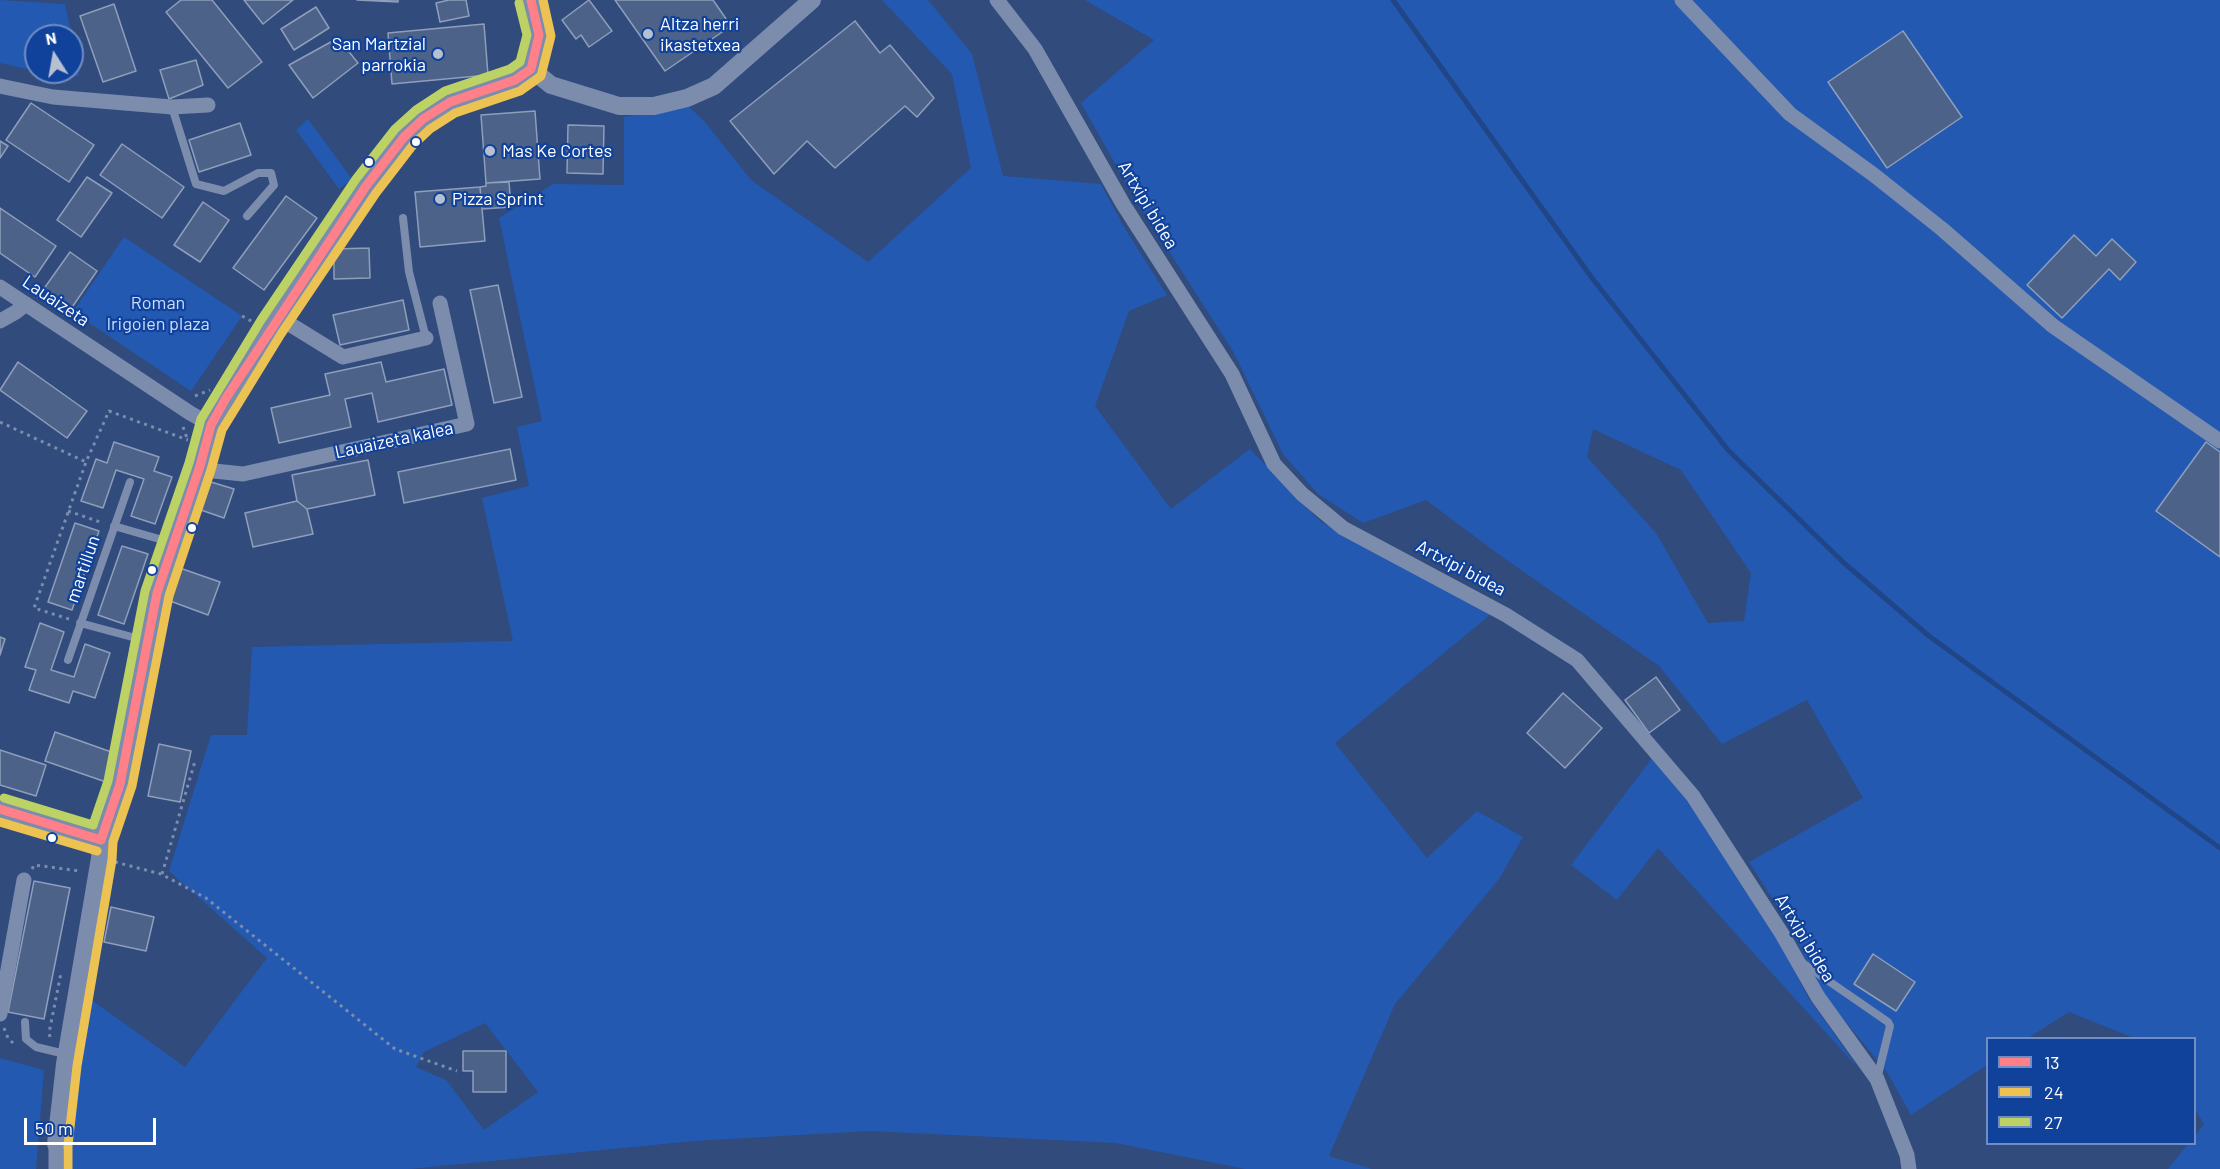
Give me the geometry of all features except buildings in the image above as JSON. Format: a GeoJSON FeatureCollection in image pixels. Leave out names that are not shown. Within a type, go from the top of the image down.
{"type":"FeatureCollection","features":[{"type":"Feature","properties":{"kind":"street"},"geometry":{"type":"LineString","coordinates":[[56,1169],[56,1144],[67,1054],[100,849],[120,784],[157,593],[200,466],[211,425],[278,317],[366,186],[404,137],[423,119],[450,102],[515,80],[531,69],[539,35],[531,0]]}},
{"type":"Feature","properties":{"kind":"street"},"geometry":{"type":"LineString","coordinates":[[531,69],[551,85],[619,106],[654,106],[687,98],[714,86],[812,0]]}},
{"type":"Feature","properties":{"kind":"street","name":"Artxipi bidea"},"geometry":{"type":"LineString","coordinates":[[997,0],[1035,49],[1123,204],[1232,374],[1274,464],[1302,495],[1343,528],[1506,615],[1577,660],[1693,796],[1797,959],[1818,997],[1877,1079],[1906,1155],[1909,1169]]}},
{"type":"Feature","properties":{"kind":"street"},"geometry":{"type":"LineString","coordinates":[[1682,0],[1790,114],[1874,175],[1942,229],[2053,326],[2220,441]]}},
{"type":"Feature","properties":{"kind":"street"},"geometry":{"type":"LineString","coordinates":[[0,86],[53,97],[172,107],[208,105]]}},
{"type":"Feature","properties":{"kind":"street","name":"Lauaizeta"},"geometry":{"type":"LineString","coordinates":[[0,287],[180,407],[211,425]]}},
{"type":"Feature","properties":{"kind":"street","name":"Lauaizeta kalea"},"geometry":{"type":"LineString","coordinates":[[200,466],[214,471],[243,474],[466,424],[440,303]]}},
{"type":"Feature","properties":{"kind":"street"},"geometry":{"type":"LineString","coordinates":[[0,321],[26,304]]}},
{"type":"Feature","properties":{"kind":"street"},"geometry":{"type":"LineString","coordinates":[[278,317],[343,357],[426,338]]}},
{"type":"Feature","properties":{"kind":"street"},"geometry":{"type":"LineString","coordinates":[[0,809],[100,849]]}},
{"type":"Feature","properties":{"kind":"street"},"geometry":{"type":"LineString","coordinates":[[0,1014],[24,880]]}},
{"type":"Feature","properties":{"kind":"lane"},"geometry":{"type":"LineString","coordinates":[[172,107],[196,184],[224,191],[258,173],[271,173],[274,185],[247,216]]}},
{"type":"Feature","properties":{"kind":"lane"},"geometry":{"type":"LineString","coordinates":[[403,218],[410,272],[426,338]]}},
{"type":"Feature","properties":{"kind":"lane","name":"martillun"},"geometry":{"type":"LineString","coordinates":[[68,660],[130,482]]}},
{"type":"Feature","properties":{"kind":"lane","name":"martillun"},"geometry":{"type":"LineString","coordinates":[[114,526],[173,543]]}},
{"type":"Feature","properties":{"kind":"lane","name":"martillun"},"geometry":{"type":"LineString","coordinates":[[80,623],[147,641]]}},
{"type":"Feature","properties":{"kind":"lane"},"geometry":{"type":"LineString","coordinates":[[1797,959],[1888,1022],[1890,1026],[1877,1079]]}},
{"type":"Feature","properties":{"kind":"lane"},"geometry":{"type":"LineString","coordinates":[[25,1022],[26,1039],[36,1047],[67,1054]]}},
{"type":"Feature","properties":{"kind":"path"},"geometry":{"type":"LineString","coordinates":[[242,316],[256,324]]}},
{"type":"Feature","properties":{"kind":"path"},"geometry":{"type":"LineString","coordinates":[[80,623],[34,608],[86,462],[109,411],[188,440]]}},
{"type":"Feature","properties":{"kind":"path"},"geometry":{"type":"LineString","coordinates":[[0,422],[86,462]]}},
{"type":"Feature","properties":{"kind":"path"},"geometry":{"type":"LineString","coordinates":[[68,511],[114,526]]}},
{"type":"Feature","properties":{"kind":"path"},"geometry":{"type":"LineString","coordinates":[[161,874],[195,761]]}},
{"type":"Feature","properties":{"kind":"path"},"geometry":{"type":"LineString","coordinates":[[100,849],[161,874],[206,898],[395,1049],[457,1071]]}},
{"type":"Feature","properties":{"kind":"path"},"geometry":{"type":"LineString","coordinates":[[24,880],[34,865],[85,871]]}},
{"type":"Feature","properties":{"kind":"green space"},"geometry":{"type":"Polygon","coordinates":[[[0,0],[65,4],[69,24],[24,24],[24,68],[0,63],[0,0]]]}},
{"type":"Feature","properties":{"kind":"green space"},"geometry":{"type":"Polygon","coordinates":[[[882,0],[928,0],[972,54],[1003,176],[1101,184],[1124,227],[1167,295],[1129,311],[1095,406],[1171,509],[1250,449],[1321,522],[1491,614],[1335,743],[1427,858],[1477,811],[1523,837],[1499,879],[1395,1004],[1329,1156],[1372,1169],[1245,1169],[1116,1143],[870,1131],[694,1141],[410,1169],[70,1169],[71,1077],[86,996],[185,1067],[267,958],[169,871],[211,735],[247,735],[252,647],[513,641],[482,498],[529,486],[517,427],[542,421],[499,218],[553,184],[624,185],[624,117],[687,105],[704,121],[751,180],[868,262],[971,168],[952,74],[882,0]],[[485,1023],[424,1052],[416,1067],[446,1080],[484,1130],[538,1092],[485,1023]]]}},
{"type":"Feature","properties":{"kind":"green space"},"geometry":{"type":"Polygon","coordinates":[[[1085,0],[2220,0],[2220,1169],[2168,1169],[2187,1145],[2196,1145],[2196,1135],[2204,1124],[2196,1112],[2196,1037],[2132,1037],[2069,1012],[2030,1037],[1986,1037],[1986,1066],[1911,1115],[1887,1072],[1825,997],[1787,921],[1749,862],[1863,798],[1807,700],[1722,744],[1659,666],[1501,556],[1426,500],[1363,523],[1318,494],[1283,454],[1233,351],[1134,197],[1081,103],[1154,40],[1085,0]],[[1593,429],[1587,457],[1656,533],[1708,623],[1744,621],[1751,573],[1681,470],[1593,429]]]}},
{"type":"Feature","properties":{"kind":"green space"},"geometry":{"type":"Polygon","coordinates":[[[308,119],[352,179],[339,189],[296,130],[308,119]]]}},
{"type":"Feature","properties":{"kind":"green space","name":"Roman Irigoien plaza"},"geometry":{"type":"Polygon","coordinates":[[[124,237],[242,316],[191,391],[73,312],[124,237]]]}},
{"type":"Feature","properties":{"kind":"green space"},"geometry":{"type":"Polygon","coordinates":[[[1653,757],[1687,797],[1778,938],[1808,997],[1859,1069],[1658,848],[1617,900],[1571,865],[1653,757]]]}},
{"type":"Feature","properties":{"kind":"green space"},"geometry":{"type":"Polygon","coordinates":[[[0,1058],[44,1070],[36,1169],[0,1169],[0,1058]]]}},
{"type":"Feature","properties":{"kind":"waterway"},"geometry":{"type":"LineString","coordinates":[[1393,0],[1592,278],[1728,450],[1844,563],[1929,636],[2220,848]]}},
{"type":"Feature","properties":{"kind":"transit line","name":"13"},"geometry":{"type":"LineString","coordinates":[[531,0],[539,35],[531,69]]}},
{"type":"Feature","properties":{"kind":"transit line","name":"24"},"geometry":{"type":"LineString","coordinates":[[68,1169],[68,1145],[77,1066],[112,860],[113,842],[132,786],[169,596],[222,430],[281,334],[376,193],[413,145],[430,129],[455,113],[520,91],[541,76],[551,36],[543,0]]}},
{"type":"Feature","properties":{"kind":"transit line","name":"27"},"geometry":{"type":"LineString","coordinates":[[4,798],[93,825],[108,781],[145,591],[189,463],[201,419],[261,320],[356,179],[395,129],[416,110],[445,91],[510,69],[520,62],[527,35],[519,3]]}},
{"type":"Feature","properties":{"kind":"transit line","name":"13"},"geometry":{"type":"LineString","coordinates":[[101,840],[120,784],[157,593],[200,466],[211,425],[226,398],[366,186],[404,137],[423,119],[450,102],[515,80],[531,69]]}},
{"type":"Feature","properties":{"kind":"transit line","name":"13"},"geometry":{"type":"LineString","coordinates":[[0,809],[101,840]]}},
{"type":"Feature","properties":{"kind":"transit line","name":"24"},"geometry":{"type":"LineString","coordinates":[[0,822],[97,851]]}},
{"type":"Feature","properties":{"kind":"place","name":"Altza herri ikastetxea"},"geometry":{"type":"Point","coordinates":[648,34]}},
{"type":"Feature","properties":{"kind":"place","name":"San Martzial parrokia"},"geometry":{"type":"Point","coordinates":[438,54]}},
{"type":"Feature","properties":{"kind":"place","name":"Mas Ke Cortes"},"geometry":{"type":"Point","coordinates":[490,151]}},
{"type":"Feature","properties":{"kind":"place","name":"Pizza Sprint"},"geometry":{"type":"Point","coordinates":[440,199]}}]}
